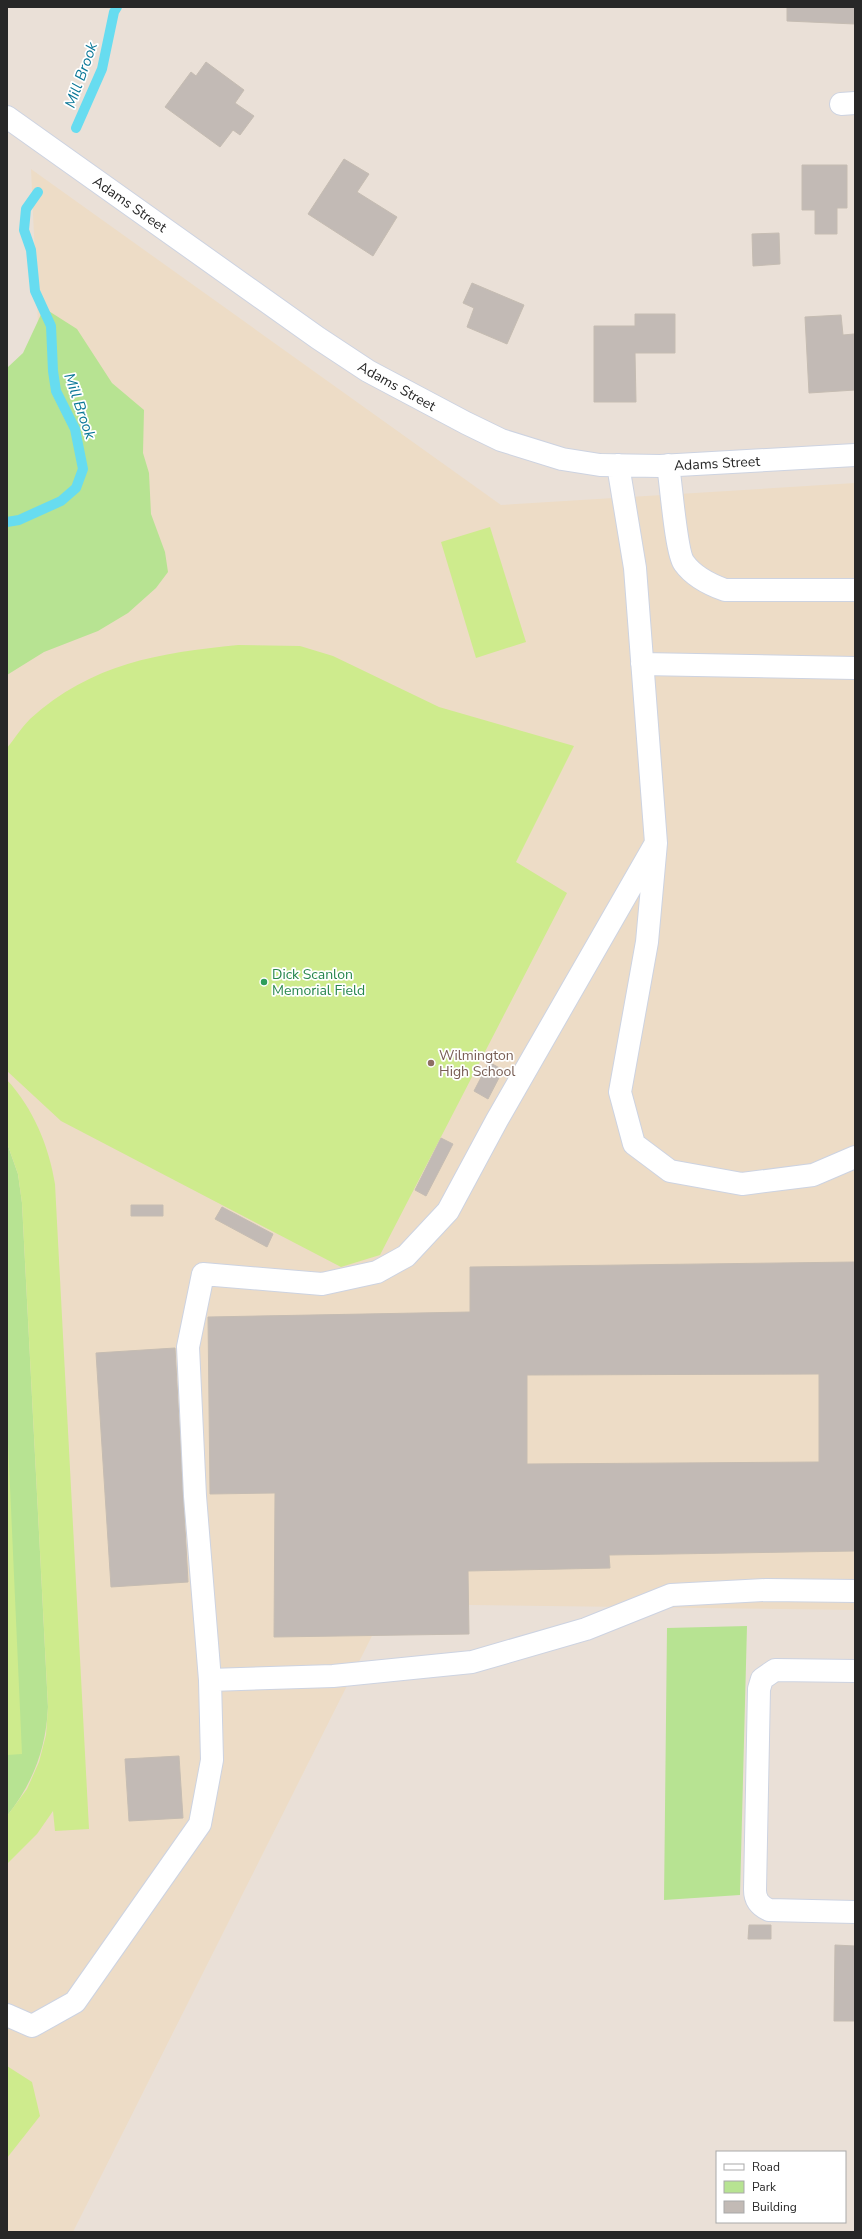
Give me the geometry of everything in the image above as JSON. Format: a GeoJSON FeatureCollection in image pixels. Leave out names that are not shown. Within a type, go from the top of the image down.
{"type":"FeatureCollection","features":[{"type":"Feature","properties":{"kind":"street","name":"Adams Street"},"geometry":{"type":"LineString","coordinates":[[7,117],[318,338],[368,371],[501,440],[562,459],[600,465],[668,465],[855,455]]}},
{"type":"Feature","properties":{"kind":"street"},"geometry":{"type":"LineString","coordinates":[[618,465],[635,568],[656,843],[647,942],[620,1092],[634,1144],[670,1171],[742,1184],[813,1175],[855,1157]]}},
{"type":"Feature","properties":{"kind":"street"},"geometry":{"type":"LineString","coordinates":[[668,465],[677,533],[684,563],[709,585],[725,590],[855,590]]}},
{"type":"Feature","properties":{"kind":"street"},"geometry":{"type":"LineString","coordinates":[[642,664],[855,668]]}},
{"type":"Feature","properties":{"kind":"street"},"geometry":{"type":"LineString","coordinates":[[7,2015],[32,2026],[75,2002],[200,1824],[212,1760],[210,1680],[195,1496],[188,1347],[203,1274],[322,1284],[377,1272],[406,1256],[448,1212],[501,1113],[656,843]]}},
{"type":"Feature","properties":{"kind":"street"},"geometry":{"type":"LineString","coordinates":[[210,1680],[333,1676],[472,1662],[586,1629],[671,1596],[766,1590],[855,1591]]}},
{"type":"Feature","properties":{"kind":"street"},"geometry":{"type":"LineString","coordinates":[[846,1912],[774,1910],[760,1905],[755,1895],[760,1684],[765,1675],[775,1670],[855,1671]]}},
{"type":"Feature","properties":{"kind":"shaded area","name":"Wilmington High School"},"geometry":{"type":"Polygon","coordinates":[[[31,169],[501,505],[855,483],[855,1610],[388,1604],[73,2232],[7,2232],[7,516],[47,523],[31,169]]]}},
{"type":"Feature","properties":{"kind":"green space"},"geometry":{"type":"Polygon","coordinates":[[[44,308],[77,329],[112,383],[144,410],[143,453],[149,473],[151,514],[165,552],[168,572],[156,588],[128,613],[98,631],[44,652],[7,675],[8,367],[23,353],[44,308]]]}},
{"type":"Feature","properties":{"kind":"green space"},"geometry":{"type":"Polygon","coordinates":[[[490,527],[526,642],[476,658],[441,542],[490,527]]]}},
{"type":"Feature","properties":{"kind":"green space","name":"Dick Scanlon Memorial Field"},"geometry":{"type":"Polygon","coordinates":[[[238,645],[300,646],[333,656],[439,707],[574,746],[516,862],[567,893],[380,1255],[341,1267],[61,1121],[7,1071],[7,748],[30,719],[53,700],[102,673],[154,657],[238,645]]]}},
{"type":"Feature","properties":{"kind":"green space"},"geometry":{"type":"Polygon","coordinates":[[[7,1080],[25,1103],[38,1128],[49,1156],[55,1184],[89,1829],[55,1831],[53,1811],[37,1834],[7,1864],[7,1816],[27,1789],[39,1762],[46,1735],[48,1707],[22,1203],[18,1174],[7,1143],[7,1080]]]}},
{"type":"Feature","properties":{"kind":"green space"},"geometry":{"type":"Polygon","coordinates":[[[7,1143],[18,1174],[22,1203],[48,1707],[44,1737],[36,1765],[24,1791],[7,1816],[7,1143]]]}},
{"type":"Feature","properties":{"kind":"green space"},"geometry":{"type":"Polygon","coordinates":[[[7,1419],[22,1754],[7,1755],[7,1419]]]}},
{"type":"Feature","properties":{"kind":"green space"},"geometry":{"type":"Polygon","coordinates":[[[747,1626],[740,1895],[664,1900],[667,1628],[747,1626]]]}},
{"type":"Feature","properties":{"kind":"green space"},"geometry":{"type":"Polygon","coordinates":[[[7,2066],[32,2082],[40,2116],[7,2158],[7,2066]]]}},
{"type":"Feature","properties":{"kind":"building"},"geometry":{"type":"Polygon","coordinates":[[[787,7],[855,7],[855,24],[787,21],[787,7]]]}},
{"type":"Feature","properties":{"kind":"building"},"geometry":{"type":"Polygon","coordinates":[[[206,62],[244,90],[235,103],[254,116],[240,135],[233,130],[220,147],[165,107],[191,72],[196,76],[206,62]]]}},
{"type":"Feature","properties":{"kind":"building"},"geometry":{"type":"Polygon","coordinates":[[[344,159],[369,174],[357,192],[397,217],[373,256],[308,214],[344,159]]]}},
{"type":"Feature","properties":{"kind":"building"},"geometry":{"type":"Polygon","coordinates":[[[802,165],[847,165],[847,208],[837,208],[837,234],[815,234],[815,210],[802,210],[802,165]]]}},
{"type":"Feature","properties":{"kind":"building"},"geometry":{"type":"Polygon","coordinates":[[[779,233],[780,264],[753,266],[752,234],[779,233]]]}},
{"type":"Feature","properties":{"kind":"building"},"geometry":{"type":"Polygon","coordinates":[[[472,283],[524,305],[507,344],[467,327],[474,308],[463,303],[472,283]]]}},
{"type":"Feature","properties":{"kind":"building"},"geometry":{"type":"Polygon","coordinates":[[[635,314],[675,314],[675,353],[635,353],[636,402],[594,402],[594,326],[635,326],[635,314]]]}},
{"type":"Feature","properties":{"kind":"building"},"geometry":{"type":"Polygon","coordinates":[[[841,315],[843,335],[854,334],[855,390],[809,393],[805,317],[841,315]]]}},
{"type":"Feature","properties":{"kind":"building"},"geometry":{"type":"Polygon","coordinates":[[[489,1062],[503,1070],[488,1099],[474,1091],[489,1062]]]}},
{"type":"Feature","properties":{"kind":"building"},"geometry":{"type":"Polygon","coordinates":[[[441,1138],[453,1144],[426,1196],[415,1190],[441,1138]]]}},
{"type":"Feature","properties":{"kind":"building"},"geometry":{"type":"Polygon","coordinates":[[[131,1205],[163,1205],[163,1216],[131,1216],[131,1205]]]}},
{"type":"Feature","properties":{"kind":"building"},"geometry":{"type":"Polygon","coordinates":[[[222,1207],[273,1234],[267,1247],[215,1219],[222,1207]]]}},
{"type":"Feature","properties":{"kind":"building"},"geometry":{"type":"Polygon","coordinates":[[[855,1262],[855,1551],[609,1555],[610,1568],[468,1571],[469,1634],[274,1637],[275,1493],[210,1494],[208,1317],[470,1312],[470,1267],[855,1262]],[[819,1374],[527,1375],[527,1464],[819,1462],[819,1374]]]}},
{"type":"Feature","properties":{"kind":"building"},"geometry":{"type":"Polygon","coordinates":[[[175,1348],[188,1582],[111,1587],[96,1353],[175,1348]]]}},
{"type":"Feature","properties":{"kind":"building"},"geometry":{"type":"Polygon","coordinates":[[[179,1756],[183,1818],[129,1821],[125,1759],[179,1756]]]}},
{"type":"Feature","properties":{"kind":"building"},"geometry":{"type":"Polygon","coordinates":[[[749,1925],[771,1925],[771,1939],[748,1939],[749,1925]]]}},
{"type":"Feature","properties":{"kind":"building"},"geometry":{"type":"Polygon","coordinates":[[[835,1945],[855,1946],[855,2021],[834,2021],[835,1945]]]}},
{"type":"Feature","properties":{"kind":"waterway","name":"Mill Brook"},"geometry":{"type":"LineString","coordinates":[[76,128],[102,69],[114,12],[117,7]]}},
{"type":"Feature","properties":{"kind":"waterway","name":"Mill Brook"},"geometry":{"type":"LineString","coordinates":[[7,522],[19,520],[61,501],[76,488],[83,469],[75,429],[56,391],[53,371],[51,326],[35,291],[31,250],[24,230],[26,209],[38,192]]}},
{"type":"Feature","properties":{"kind":"place","name":"Dick Scanlon Memorial Field"},"geometry":{"type":"Point","coordinates":[264,982]}},
{"type":"Feature","properties":{"kind":"place","name":"Wilmington High School"},"geometry":{"type":"Point","coordinates":[431,1063]}}]}
